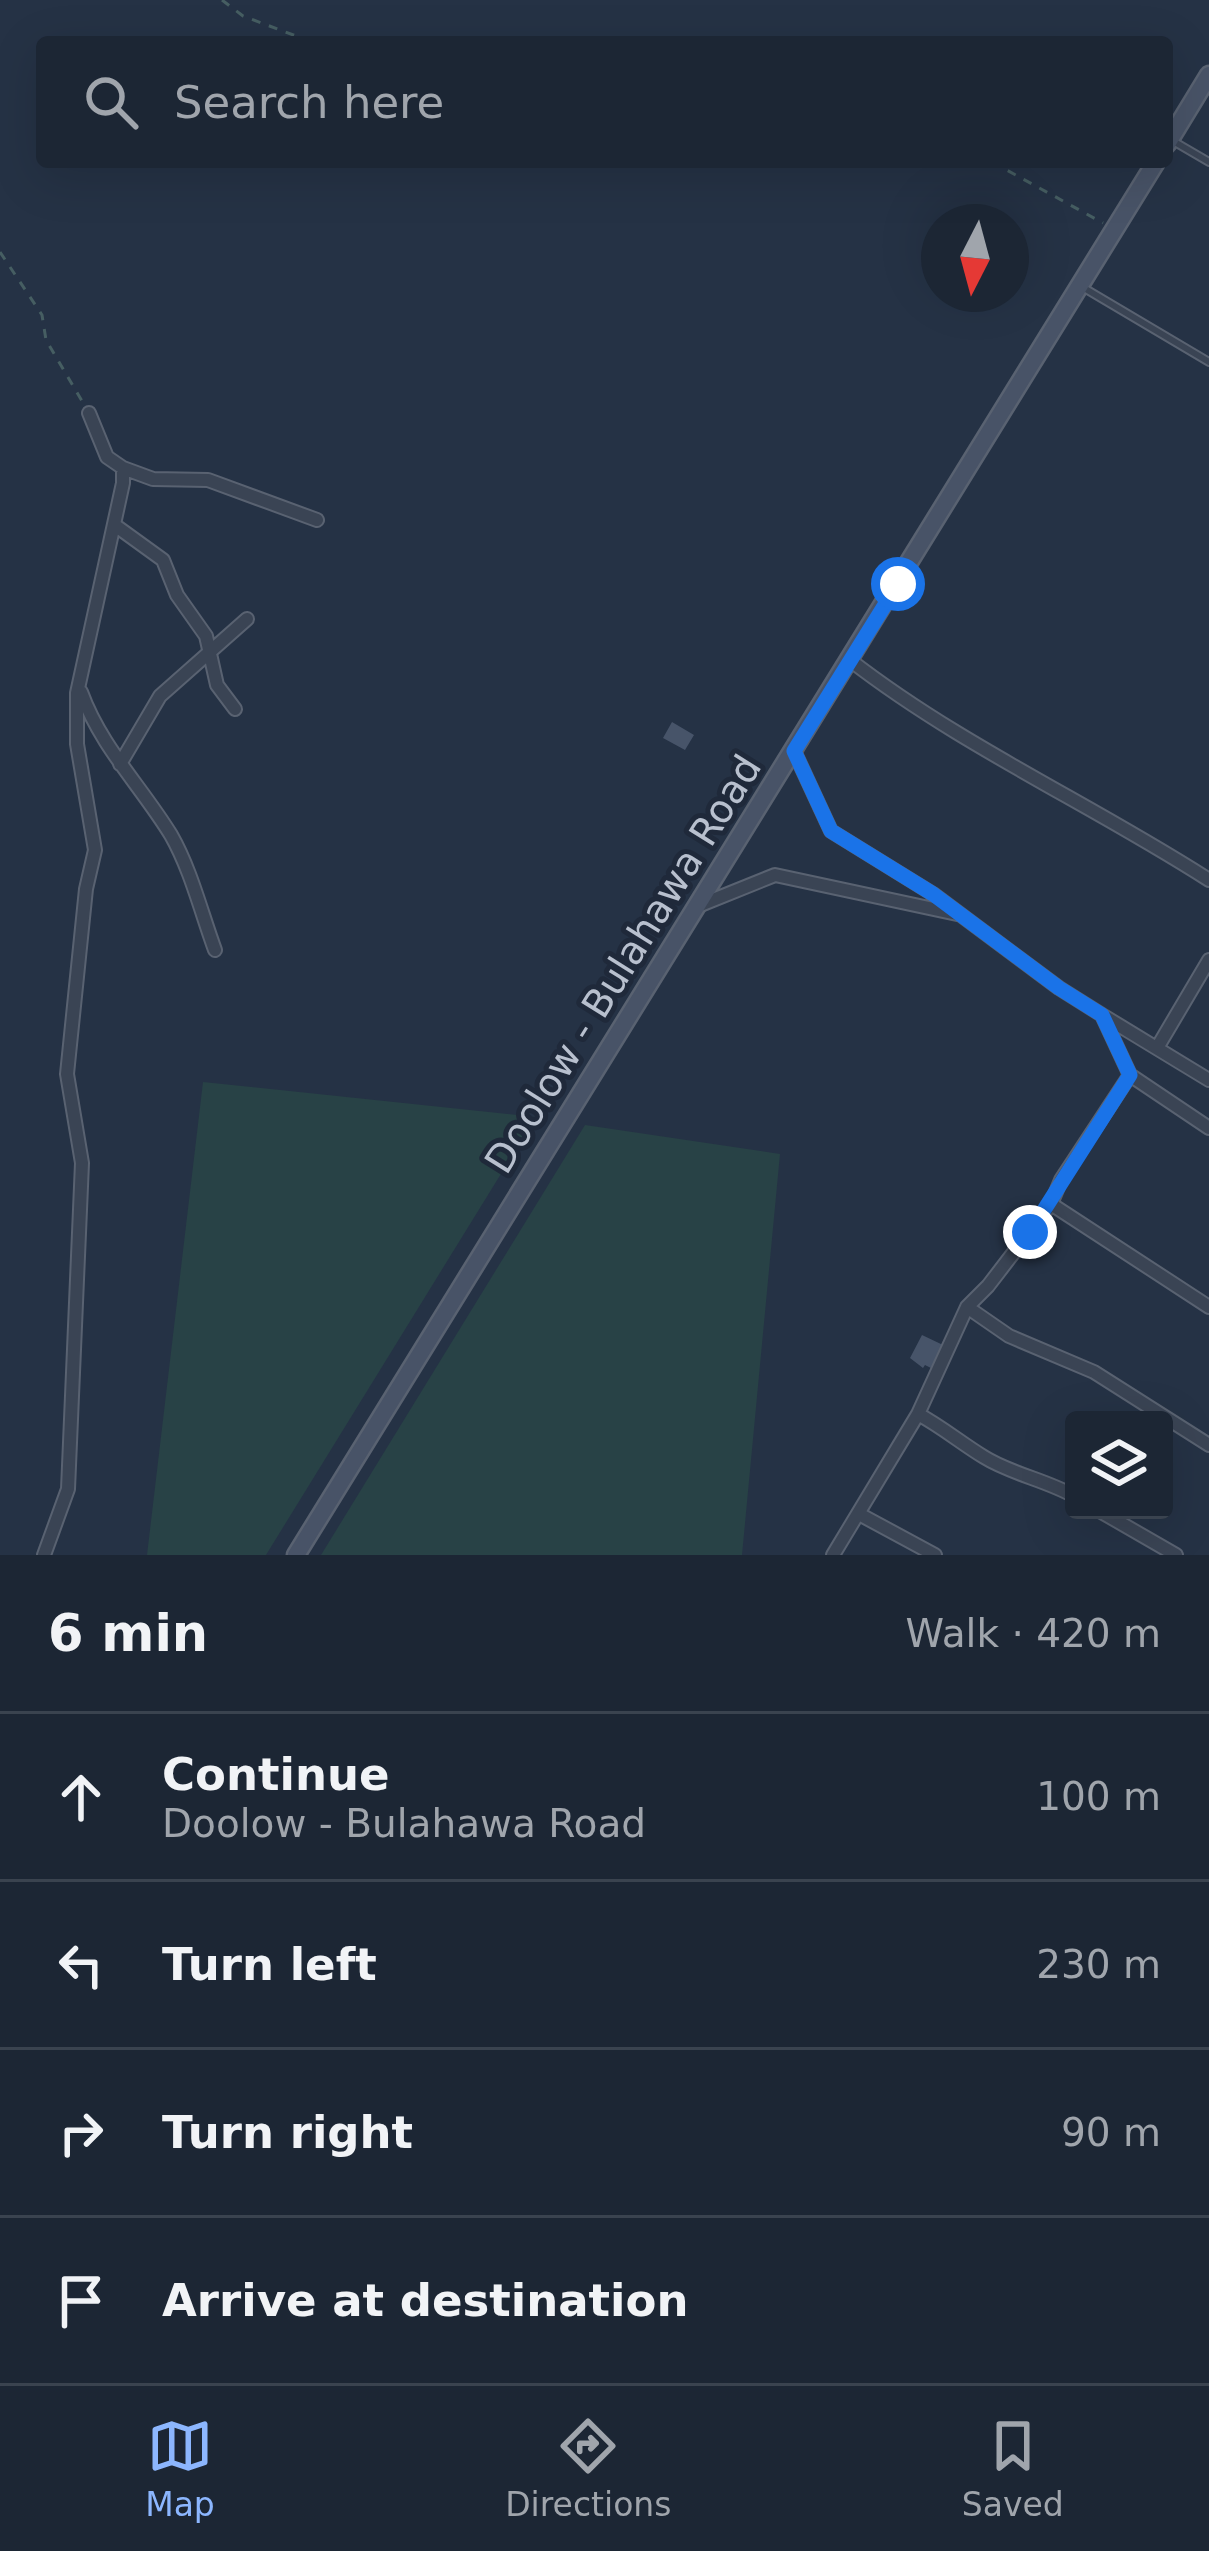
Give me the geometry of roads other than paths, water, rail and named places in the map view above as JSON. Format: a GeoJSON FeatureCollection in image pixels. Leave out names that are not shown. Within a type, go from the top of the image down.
{"type":"FeatureCollection","features":[{"type":"Feature","properties":{"kind":"main road"},"geometry":{"type":"LineString","coordinates":[[1173,134],[1209,75]]}},
{"type":"Feature","properties":{"kind":"main road","name":"Doolow - Bulahawa Road"},"geometry":{"type":"LineString","coordinates":[[296,1555],[1152,168]]}},
{"type":"Feature","properties":{"kind":"street"},"geometry":{"type":"LineString","coordinates":[[88,413],[107,457],[123,468],[153,479],[208,480],[317,520]]}},
{"type":"Feature","properties":{"kind":"street"},"geometry":{"type":"LineString","coordinates":[[44,1555],[68,1489],[82,1163],[67,1074],[86,889],[95,850],[77,744],[79,685],[116,526],[123,468]]}},
{"type":"Feature","properties":{"kind":"street"},"geometry":{"type":"LineString","coordinates":[[116,526],[163,560],[177,595],[206,636],[217,685],[235,709]]}},
{"type":"Feature","properties":{"kind":"street"},"geometry":{"type":"LineString","coordinates":[[120,764],[150,709],[247,619]]}},
{"type":"Feature","properties":{"kind":"street"},"geometry":{"type":"LineString","coordinates":[[850,660],[908,705],[1146,839],[1209,880]]}},
{"type":"Feature","properties":{"kind":"street"},"geometry":{"type":"LineString","coordinates":[[79,685],[92,724],[180,853],[215,950]]}},
{"type":"Feature","properties":{"kind":"street"},"geometry":{"type":"LineString","coordinates":[[794,751],[831,831],[965,916],[1059,988],[1209,1080]]}},
{"type":"Feature","properties":{"kind":"street"},"geometry":{"type":"LineString","coordinates":[[698,906],[775,875],[965,916]]}},
{"type":"Feature","properties":{"kind":"street"},"geometry":{"type":"LineString","coordinates":[[1157,1048],[1209,960]]}},
{"type":"Feature","properties":{"kind":"street"},"geometry":{"type":"LineString","coordinates":[[1102,1015],[1130,1075],[1209,1128]]}},
{"type":"Feature","properties":{"kind":"street"},"geometry":{"type":"LineString","coordinates":[[833,1555],[918,1414],[967,1307],[1051,1204],[1061,1180],[1130,1075]]}},
{"type":"Feature","properties":{"kind":"street"},"geometry":{"type":"LineString","coordinates":[[1051,1204],[1209,1307]]}},
{"type":"Feature","properties":{"kind":"street"},"geometry":{"type":"LineString","coordinates":[[967,1307],[1009,1336],[1094,1372],[1209,1445]]}},
{"type":"Feature","properties":{"kind":"street"},"geometry":{"type":"LineString","coordinates":[[918,1414],[987,1459],[1065,1491]]}},
{"type":"Feature","properties":{"kind":"street"},"geometry":{"type":"LineString","coordinates":[[859,1514],[935,1555]]}},
{"type":"Feature","properties":{"kind":"street"},"geometry":{"type":"LineString","coordinates":[[1114,1519],[1176,1555]]}},
{"type":"Feature","properties":{"kind":"lane"},"geometry":{"type":"LineString","coordinates":[[1173,144],[1209,162]]}},
{"type":"Feature","properties":{"kind":"lane"},"geometry":{"type":"LineString","coordinates":[[1081,286],[1209,362]]}}]}
